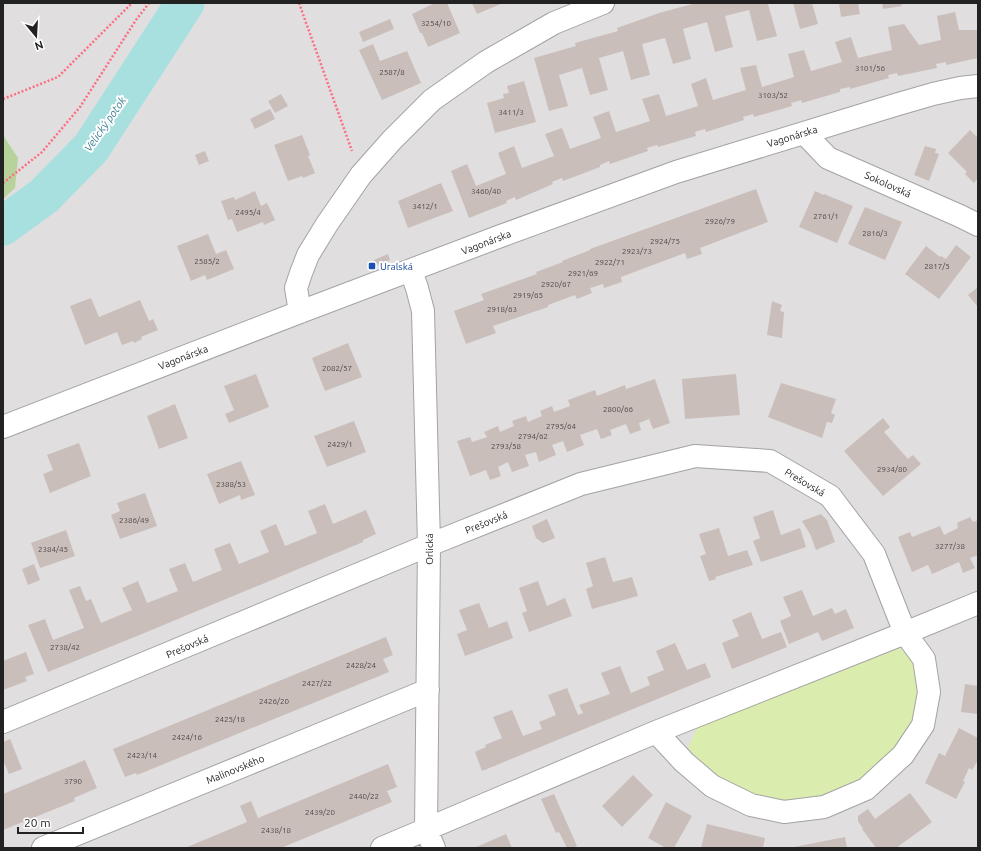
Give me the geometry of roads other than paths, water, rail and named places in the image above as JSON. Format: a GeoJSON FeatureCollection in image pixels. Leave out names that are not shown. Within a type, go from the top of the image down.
{"type":"FeatureCollection","features":[{"type":"Feature","properties":{"kind":"street"},"geometry":{"type":"LineString","coordinates":[[300,312],[296,288],[308,256],[327,224],[361,175],[392,140],[432,100],[486,62],[554,23],[603,3]]}},
{"type":"Feature","properties":{"kind":"street","name":"Vagonárska"},"geometry":{"type":"LineString","coordinates":[[3,427],[300,312],[676,172],[902,103],[960,88],[978,86]]}},
{"type":"Feature","properties":{"kind":"street","name":"Sokolovská"},"geometry":{"type":"LineString","coordinates":[[804,133],[828,158],[978,225]]}},
{"type":"Feature","properties":{"kind":"street","name":"Orlická"},"geometry":{"type":"LineString","coordinates":[[411,270],[418,288],[423,311],[429,545],[428,690],[430,839]]}},
{"type":"Feature","properties":{"kind":"street","name":"Prešovská"},"geometry":{"type":"LineString","coordinates":[[3,722],[429,545],[581,484],[695,456],[770,461],[830,496],[874,554],[905,633],[924,660],[929,692],[923,724],[903,755],[866,789],[824,807],[784,812],[751,805],[712,786],[684,762],[656,732]]}},
{"type":"Feature","properties":{"kind":"street"},"geometry":{"type":"LineString","coordinates":[[382,848],[430,839],[656,732],[978,603]]}},
{"type":"Feature","properties":{"kind":"street","name":"Malinovského"},"geometry":{"type":"LineString","coordinates":[[43,848],[428,690]]}},
{"type":"Feature","properties":{"kind":"waterway","name":"Velický potok"},"geometry":{"type":"LineString","coordinates":[[3,226],[44,196],[91,148],[185,3]]}},
{"type":"Feature","properties":{"kind":"place","name":"Uralská"},"geometry":{"type":"Point","coordinates":[372,266]}}]}
